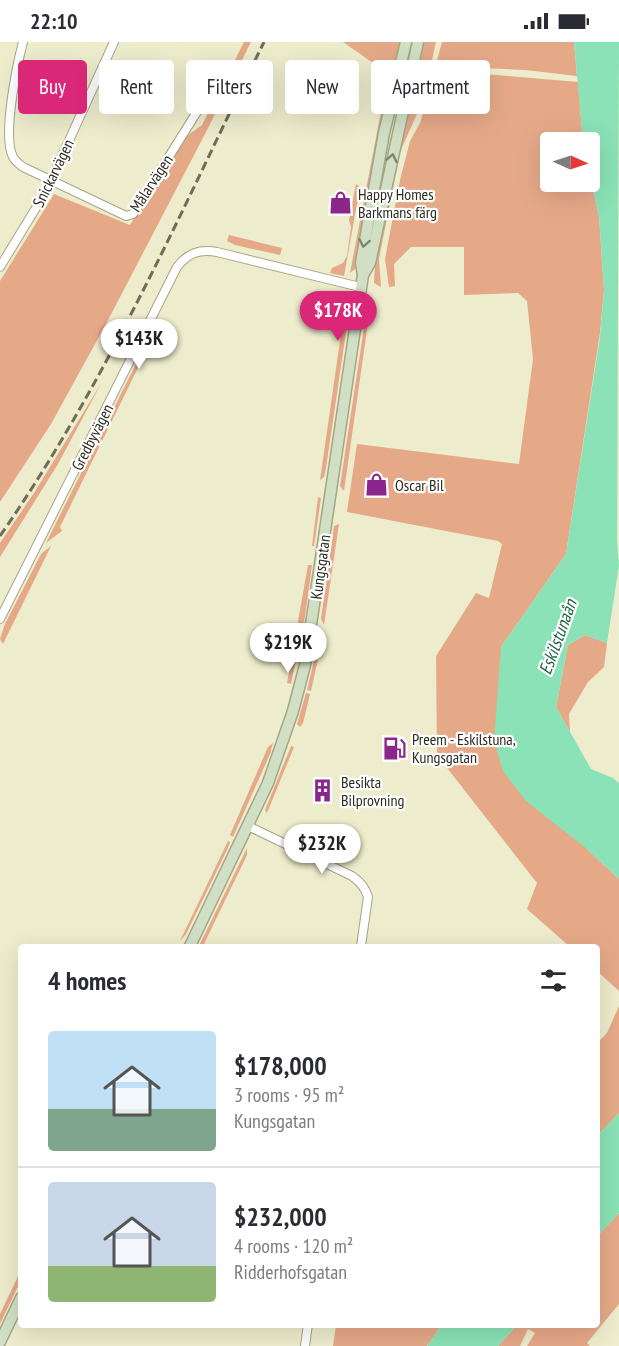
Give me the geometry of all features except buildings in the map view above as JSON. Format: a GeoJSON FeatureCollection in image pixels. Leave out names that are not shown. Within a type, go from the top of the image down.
{"type":"FeatureCollection","features":[{"type":"Feature","properties":{"kind":"main road","name":"Kungsgatan"},"geometry":{"type":"LineString","coordinates":[[363,275],[361,262],[382,144],[406,42]]}},
{"type":"Feature","properties":{"kind":"main road","name":"Kungsgatan"},"geometry":{"type":"LineString","coordinates":[[191,944],[248,826],[279,754],[293,711],[304,665],[325,539],[360,287],[363,275],[370,263],[418,42]]}},
{"type":"Feature","properties":{"kind":"main road"},"geometry":{"type":"LineString","coordinates":[[0,1342],[18,1304]]}},
{"type":"Feature","properties":{"kind":"street"},"geometry":{"type":"LineString","coordinates":[[23,42],[14,81],[10,148],[13,158],[22,167],[51,180]]}},
{"type":"Feature","properties":{"kind":"street","name":"Snickarvägen"},"geometry":{"type":"LineString","coordinates":[[0,267],[51,180],[114,42]]}},
{"type":"Feature","properties":{"kind":"street","name":"Målarvägen"},"geometry":{"type":"LineString","coordinates":[[51,180],[130,217],[196,114]]}},
{"type":"Feature","properties":{"kind":"street","name":"Gredbyvägen"},"geometry":{"type":"LineString","coordinates":[[0,619],[184,257],[203,250],[218,252],[360,287]]}},
{"type":"Feature","properties":{"kind":"street"},"geometry":{"type":"LineString","coordinates":[[248,826],[361,882],[368,897],[362,944]]}},
{"type":"Feature","properties":{"kind":"street"},"geometry":{"type":"LineString","coordinates":[[304,1346],[307,1328]]}},
{"type":"Feature","properties":{"kind":"shaded area"},"geometry":{"type":"Polygon","coordinates":[[[244,42],[251,42],[242,60],[235,60],[244,42]]]}},
{"type":"Feature","properties":{"kind":"shaded area"},"geometry":{"type":"Polygon","coordinates":[[[343,42],[402,42],[398,60],[371,62],[343,42]]]}},
{"type":"Feature","properties":{"kind":"shaded area"},"geometry":{"type":"Polygon","coordinates":[[[422,42],[436,42],[432,60],[418,60],[422,42]]]}},
{"type":"Feature","properties":{"kind":"shaded area"},"geometry":{"type":"Polygon","coordinates":[[[442,42],[574,42],[577,76],[490,68],[490,60],[437,60],[442,42]]]}},
{"type":"Feature","properties":{"kind":"shaded area"},"geometry":{"type":"Polygon","coordinates":[[[490,74],[578,82],[582,132],[540,132],[540,192],[593,192],[599,216],[604,290],[600,333],[566,554],[501,647],[587,849],[619,879],[619,991],[600,974],[600,944],[567,944],[527,909],[537,883],[437,755],[436,656],[476,593],[489,598],[502,544],[498,541],[347,512],[357,444],[519,464],[533,359],[527,301],[518,293],[464,295],[464,247],[411,247],[394,264],[395,286],[389,287],[385,259],[410,141],[423,114],[490,114],[490,74]]]}},
{"type":"Feature","properties":{"kind":"shaded area"},"geometry":{"type":"Polygon","coordinates":[[[208,114],[215,114],[106,324],[51,424],[0,502],[0,281],[54,194],[130,225],[188,135],[202,125],[208,114]]]}},
{"type":"Feature","properties":{"kind":"shaded area"},"geometry":{"type":"Polygon","coordinates":[[[380,114],[386,114],[355,269],[350,273],[380,114]]]}},
{"type":"Feature","properties":{"kind":"shaded area"},"geometry":{"type":"Polygon","coordinates":[[[406,114],[417,114],[400,152],[379,259],[381,287],[374,283],[375,264],[406,114]]]}},
{"type":"Feature","properties":{"kind":"shaded area"},"geometry":{"type":"Polygon","coordinates":[[[356,184],[359,186],[359,193],[344,276],[330,273],[332,268],[343,263],[347,256],[351,227],[349,220],[356,184]]]}},
{"type":"Feature","properties":{"kind":"shaded area"},"geometry":{"type":"Polygon","coordinates":[[[229,235],[282,248],[280,255],[235,245],[227,241],[229,235]]]}},
{"type":"Feature","properties":{"kind":"shaded area"},"geometry":{"type":"Polygon","coordinates":[[[349,312],[326,468],[324,477],[320,480],[344,313],[349,312]]]}},
{"type":"Feature","properties":{"kind":"shaded area"},"geometry":{"type":"Polygon","coordinates":[[[366,314],[369,316],[344,491],[340,486],[366,314]]]}},
{"type":"Feature","properties":{"kind":"shaded area"},"geometry":{"type":"Polygon","coordinates":[[[155,333],[60,527],[62,531],[46,543],[150,336],[155,333]]]}},
{"type":"Feature","properties":{"kind":"shaded area"},"geometry":{"type":"Polygon","coordinates":[[[102,382],[58,464],[0,557],[0,543],[34,493],[102,382]]]}},
{"type":"Feature","properties":{"kind":"shaded area"},"geometry":{"type":"Polygon","coordinates":[[[318,497],[321,498],[314,546],[312,546],[318,497]]]}},
{"type":"Feature","properties":{"kind":"shaded area"},"geometry":{"type":"Polygon","coordinates":[[[339,524],[324,625],[321,619],[334,526],[339,524]]]}},
{"type":"Feature","properties":{"kind":"shaded area"},"geometry":{"type":"Polygon","coordinates":[[[51,546],[3,644],[0,639],[5,624],[41,554],[51,546]]]}},
{"type":"Feature","properties":{"kind":"shaded area"},"geometry":{"type":"Polygon","coordinates":[[[308,565],[312,565],[305,617],[291,684],[287,683],[308,565]]]}},
{"type":"Feature","properties":{"kind":"shaded area"},"geometry":{"type":"Polygon","coordinates":[[[585,635],[607,643],[604,667],[588,682],[569,714],[570,732],[556,707],[568,645],[585,635]]]}},
{"type":"Feature","properties":{"kind":"shaded area"},"geometry":{"type":"Polygon","coordinates":[[[320,636],[323,636],[311,691],[307,690],[320,636]]]}},
{"type":"Feature","properties":{"kind":"shaded area"},"geometry":{"type":"Polygon","coordinates":[[[306,693],[310,694],[300,727],[297,724],[306,693]]]}},
{"type":"Feature","properties":{"kind":"shaded area"},"geometry":{"type":"Polygon","coordinates":[[[273,743],[233,837],[230,835],[268,747],[273,743]]]}},
{"type":"Feature","properties":{"kind":"shaded area"},"geometry":{"type":"Polygon","coordinates":[[[291,746],[294,747],[267,813],[265,810],[291,746]]]}},
{"type":"Feature","properties":{"kind":"shaded area"},"geometry":{"type":"Polygon","coordinates":[[[228,841],[230,842],[228,848],[186,934],[180,941],[228,841]]]}},
{"type":"Feature","properties":{"kind":"shaded area"},"geometry":{"type":"Polygon","coordinates":[[[247,848],[247,855],[204,944],[200,944],[247,848]]]}},
{"type":"Feature","properties":{"kind":"shaded area"},"geometry":{"type":"Polygon","coordinates":[[[619,1006],[619,1113],[600,1133],[600,1040],[607,1033],[619,1006]]]}},
{"type":"Feature","properties":{"kind":"shaded area"},"geometry":{"type":"Polygon","coordinates":[[[619,1213],[619,1304],[600,1327],[600,1234],[619,1213]]]}},
{"type":"Feature","properties":{"kind":"shaded area"},"geometry":{"type":"Polygon","coordinates":[[[18,1276],[18,1286],[0,1324],[0,1314],[18,1276]]]}},
{"type":"Feature","properties":{"kind":"shaded area"},"geometry":{"type":"Polygon","coordinates":[[[336,1328],[440,1328],[427,1346],[333,1346],[336,1328]]]}},
{"type":"Feature","properties":{"kind":"shaded area"},"geometry":{"type":"Polygon","coordinates":[[[514,1328],[599,1328],[587,1343],[590,1346],[527,1346],[535,1333],[528,1329],[520,1346],[498,1346],[514,1328]]]}},
{"type":"Feature","properties":{"kind":"water","name":"Eskilstunaån"},"geometry":{"type":"Polygon","coordinates":[[[574,42],[619,42],[617,540],[619,565],[607,643],[585,635],[568,645],[556,707],[591,769],[619,783],[619,879],[587,849],[526,801],[503,771],[494,741],[501,647],[566,554],[600,337],[604,290],[599,216],[593,192],[600,192],[600,132],[582,132],[574,42]]]}},
{"type":"Feature","properties":{"kind":"water"},"geometry":{"type":"Polygon","coordinates":[[[619,1113],[619,1213],[600,1234],[600,1133],[619,1113]]]}},
{"type":"Feature","properties":{"kind":"water"},"geometry":{"type":"Polygon","coordinates":[[[440,1328],[514,1328],[498,1346],[427,1346],[440,1328]]]}},
{"type":"Feature","properties":{"kind":"railway"},"geometry":{"type":"LineString","coordinates":[[0,536],[39,477],[109,356],[173,231],[264,42]]}},
{"type":"Feature","properties":{"kind":"place","name":"Happy Homes Barkmans färg"},"geometry":{"type":"Point","coordinates":[340,203]}},
{"type":"Feature","properties":{"kind":"place","name":"Oscar Bil"},"geometry":{"type":"Point","coordinates":[377,485]}},
{"type":"Feature","properties":{"kind":"place","name":"Preem - Eskilstuna, Kungsgatan"},"geometry":{"type":"Point","coordinates":[394,748]}},
{"type":"Feature","properties":{"kind":"place","name":"Besikta Bilprovning"},"geometry":{"type":"Point","coordinates":[323,791]}}]}
